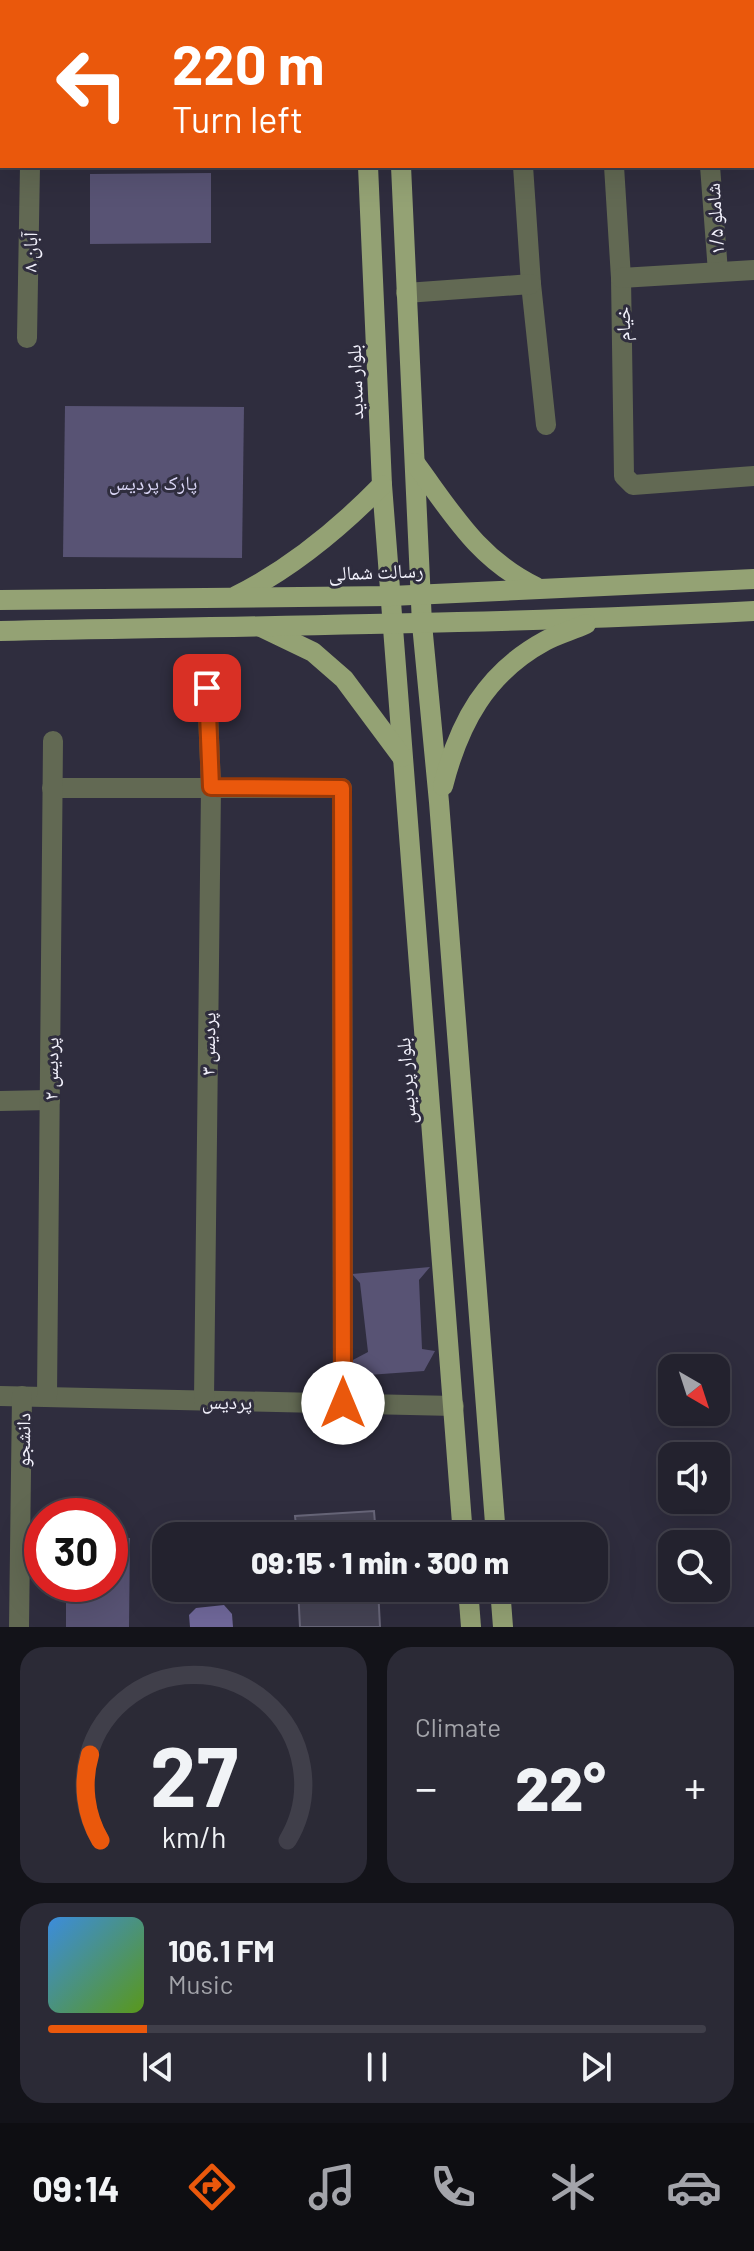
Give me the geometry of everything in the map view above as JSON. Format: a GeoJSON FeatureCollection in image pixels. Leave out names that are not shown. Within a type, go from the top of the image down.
{"type":"FeatureCollection","features":[{"type":"Feature","properties":{"kind":"main road","name":"بلوار سدید"},"geometry":{"type":"LineString","coordinates":[[368,168],[382,485],[394,623]]}},
{"type":"Feature","properties":{"kind":"main road"},"geometry":{"type":"LineString","coordinates":[[401,168],[422,624],[439,802],[495,1522]]}},
{"type":"Feature","properties":{"kind":"main road"},"geometry":{"type":"LineString","coordinates":[[414,463],[464,530],[492,560],[540,589]]}},
{"type":"Feature","properties":{"kind":"main road"},"geometry":{"type":"LineString","coordinates":[[233,598],[293,563],[332,534],[382,485]]}},
{"type":"Feature","properties":{"kind":"main road"},"geometry":{"type":"LineString","coordinates":[[385,522],[417,522]]}},
{"type":"Feature","properties":{"kind":"main road","name":"رسالت شمالی"},"geometry":{"type":"LineString","coordinates":[[0,600],[391,596],[754,579]]}},
{"type":"Feature","properties":{"kind":"main road"},"geometry":{"type":"LineString","coordinates":[[487,591],[487,622]]}},
{"type":"Feature","properties":{"kind":"main road"},"geometry":{"type":"LineString","coordinates":[[309,625],[310,597]]}},
{"type":"Feature","properties":{"kind":"main road"},"geometry":{"type":"LineString","coordinates":[[0,631],[422,624],[754,611]]}},
{"type":"Feature","properties":{"kind":"main road"},"geometry":{"type":"LineString","coordinates":[[439,802],[451,753],[477,699],[510,665],[545,641],[599,619]]}},
{"type":"Feature","properties":{"kind":"main road","name":"بلوار پردیس"},"geometry":{"type":"LineString","coordinates":[[394,623],[462,1522]]}},
{"type":"Feature","properties":{"kind":"main road"},"geometry":{"type":"LineString","coordinates":[[258,626],[313,652],[344,679],[404,759]]}},
{"type":"Feature","properties":{"kind":"main road"},"geometry":{"type":"LineString","coordinates":[[410,845],[442,845]]}},
{"type":"Feature","properties":{"kind":"main road"},"geometry":{"type":"LineString","coordinates":[[469,1602],[471,1627]]}},
{"type":"Feature","properties":{"kind":"main road"},"geometry":{"type":"LineString","coordinates":[[501,1602],[503,1627]]}},
{"type":"Feature","properties":{"kind":"street","name":"آبان ۸"},"geometry":{"type":"LineString","coordinates":[[27,338],[30,168]]}},
{"type":"Feature","properties":{"kind":"street"},"geometry":{"type":"LineString","coordinates":[[523,168],[531,284],[546,425]]}},
{"type":"Feature","properties":{"kind":"street","name":"خیام"},"geometry":{"type":"LineString","coordinates":[[614,168],[621,278],[624,476],[633,485],[754,476]]}},
{"type":"Feature","properties":{"kind":"street","name":"شاملو ۱/۵"},"geometry":{"type":"LineString","coordinates":[[710,168],[718,272]]}},
{"type":"Feature","properties":{"kind":"street"},"geometry":{"type":"LineString","coordinates":[[621,278],[754,270]]}},
{"type":"Feature","properties":{"kind":"street"},"geometry":{"type":"LineString","coordinates":[[406,293],[531,284]]}},
{"type":"Feature","properties":{"kind":"street","name":"پردیس ۳"},"geometry":{"type":"LineString","coordinates":[[204,1400],[211,787],[207,688]]}},
{"type":"Feature","properties":{"kind":"street","name":"پردیس ۲"},"geometry":{"type":"LineString","coordinates":[[47,1397],[53,741]]}},
{"type":"Feature","properties":{"kind":"street"},"geometry":{"type":"LineString","coordinates":[[52,788],[342,788],[343,1403]]}},
{"type":"Feature","properties":{"kind":"street"},"geometry":{"type":"LineString","coordinates":[[0,1101],[50,1100]]}},
{"type":"Feature","properties":{"kind":"street","name":"پردیس"},"geometry":{"type":"LineString","coordinates":[[0,1396],[454,1406]]}},
{"type":"Feature","properties":{"kind":"street","name":"دانشجو"},"geometry":{"type":"LineString","coordinates":[[19,1627],[22,1396]]}},
{"type":"Feature","properties":{"kind":"green space"},"geometry":{"type":"Polygon","coordinates":[[[211,173],[211,243],[90,244],[90,174],[211,173]]]}},
{"type":"Feature","properties":{"kind":"green space","name":"پارک پردیس"},"geometry":{"type":"Polygon","coordinates":[[[65,406],[244,407],[242,558],[63,557],[65,406]]]}},
{"type":"Feature","properties":{"kind":"green space"},"geometry":{"type":"Polygon","coordinates":[[[430,1267],[419,1280],[422,1349],[435,1351],[424,1371],[354,1376],[351,1361],[368,1352],[360,1283],[352,1274],[430,1267]]]}},
{"type":"Feature","properties":{"kind":"green space"},"geometry":{"type":"Polygon","coordinates":[[[130,1538],[129,1627],[66,1627],[66,1602],[128,1602],[130,1538]]]}},
{"type":"Feature","properties":{"kind":"shaded area"},"geometry":{"type":"Polygon","coordinates":[[[224,1605],[232,1614],[233,1627],[190,1627],[189,1615],[196,1608],[224,1605]]]}},
{"type":"Feature","properties":{"kind":"building"},"geometry":{"type":"Polygon","coordinates":[[[374,1511],[375,1522],[296,1522],[295,1516],[374,1511]]]}},
{"type":"Feature","properties":{"kind":"building"},"geometry":{"type":"Polygon","coordinates":[[[299,1602],[379,1602],[380,1627],[300,1627],[299,1602]]]}},
{"type":"Feature","properties":{"kind":"route"},"geometry":{"type":"LineString","coordinates":[[207,688],[211,787],[342,788],[343,1403]]}}]}
